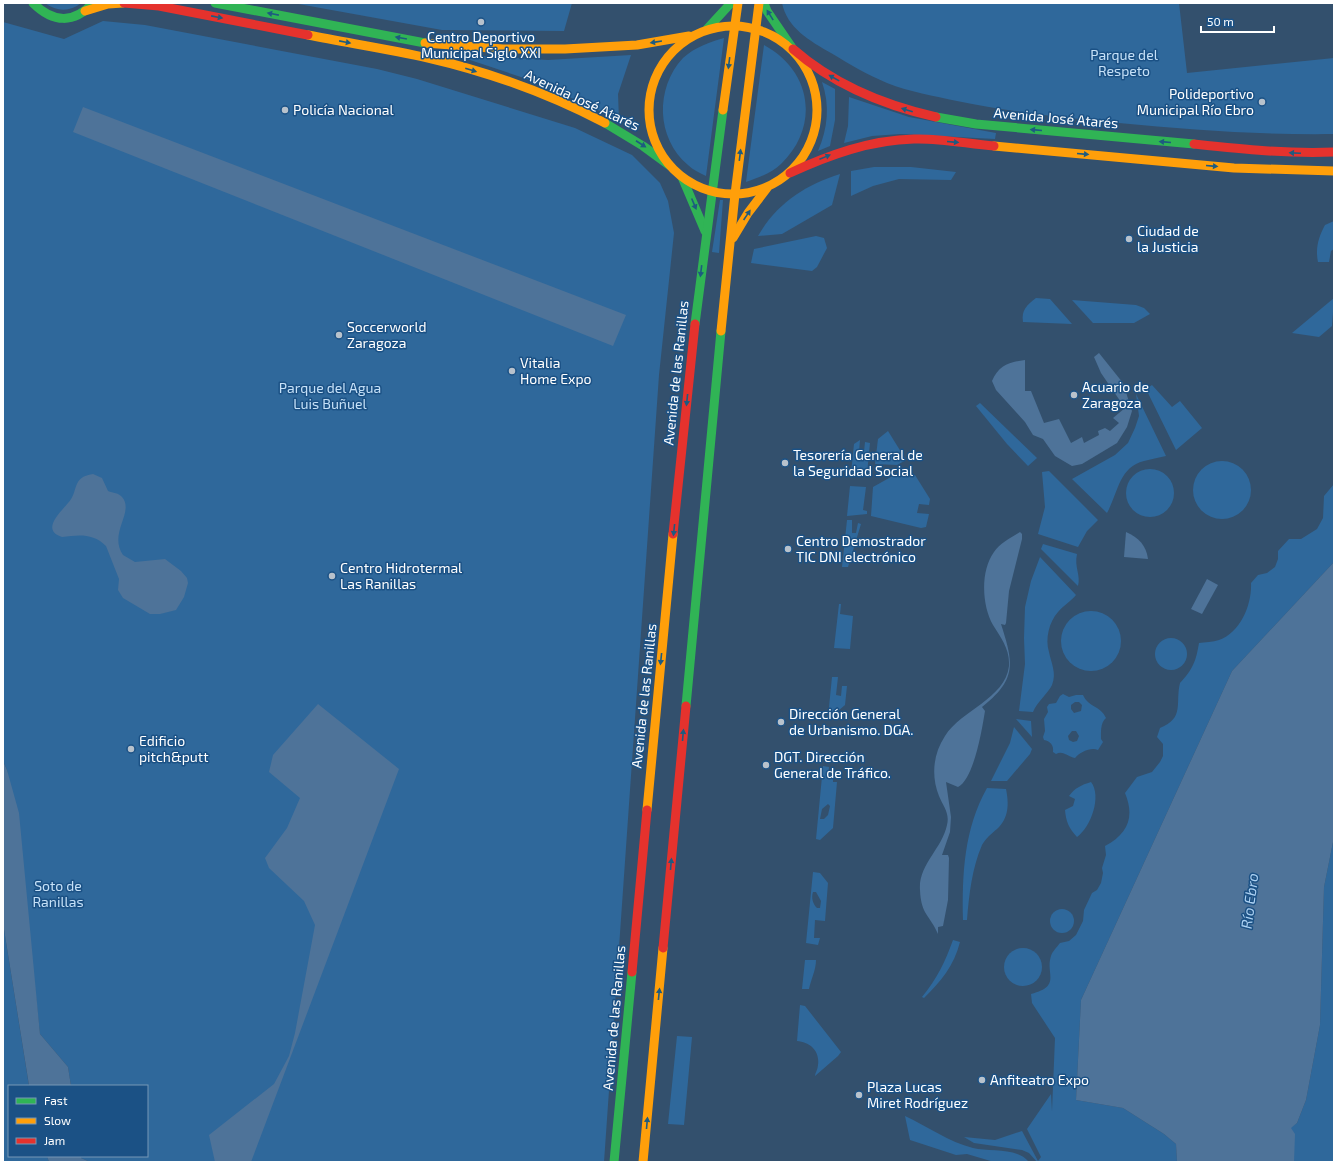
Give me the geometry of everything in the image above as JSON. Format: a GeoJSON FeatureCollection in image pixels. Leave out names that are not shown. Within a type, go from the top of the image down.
{"type":"FeatureCollection","features":[{"type":"Feature","properties":{"kind":"main road","name":"Avenida José Atarés"},"geometry":{"type":"LineString","coordinates":[[34,3],[47,16],[57,19],[77,17],[86,11],[108,4],[123,3],[165,7],[422,56],[460,66],[512,83],[575,110],[636,140],[669,165]]}},
{"type":"Feature","properties":{"kind":"main road"},"geometry":{"type":"LineString","coordinates":[[86,11],[93,3]]}},
{"type":"Feature","properties":{"kind":"main road","name":"Avenida José Atarés"},"geometry":{"type":"LineString","coordinates":[[215,3],[436,45],[503,49],[565,49],[637,45],[694,34]]}},
{"type":"Feature","properties":{"kind":"main road"},"geometry":{"type":"LineString","coordinates":[[706,29],[731,3]]}},
{"type":"Feature","properties":{"kind":"main road","name":"Avenida de las Ranillas"},"geometry":{"type":"LineString","coordinates":[[614,1162],[654,727],[706,232],[713,192],[738,3]]}},
{"type":"Feature","properties":{"kind":"main road"},"geometry":{"type":"LineString","coordinates":[[643,1162],[735,194],[759,3]]}},
{"type":"Feature","properties":{"kind":"main road"},"geometry":{"type":"LineString","coordinates":[[764,3],[767,11],[804,63],[813,80],[817,98],[818,116],[814,134],[807,151],[790,173]]}},
{"type":"Feature","properties":{"kind":"main road"},"geometry":{"type":"LineString","coordinates":[[793,49],[776,36],[756,28],[734,25],[706,29],[694,34],[672,52],[663,62],[655,79],[650,96],[649,115],[652,133],[659,150],[669,165],[682,177],[697,186],[713,192],[735,194],[750,193],[767,188],[790,173],[835,153],[873,143],[915,139],[1234,168],[1334,171]]}},
{"type":"Feature","properties":{"kind":"main road","name":"Avenida José Atarés"},"geometry":{"type":"LineString","coordinates":[[793,49],[822,72],[853,89],[884,102],[941,118],[976,124],[1238,149],[1305,153],[1334,152]]}},
{"type":"Feature","properties":{"kind":"main road","name":"Avenida de las Ranillas"},"geometry":{"type":"LineString","coordinates":[[682,177],[706,232]]}},
{"type":"Feature","properties":{"kind":"main road"},"geometry":{"type":"LineString","coordinates":[[730,244],[748,213],[767,188]]}},
{"type":"Feature","properties":{"kind":"green space"},"geometry":{"type":"Polygon","coordinates":[[[45,3],[81,3],[72,8],[63,10],[54,8],[45,3]]]}},
{"type":"Feature","properties":{"kind":"green space","name":"Centro Deportivo Municipal Siglo XXI"},"geometry":{"type":"Polygon","coordinates":[[[293,3],[572,3],[564,31],[442,30],[293,3]]]}},
{"type":"Feature","properties":{"kind":"green space","name":"Parque del Respeto"},"geometry":{"type":"Polygon","coordinates":[[[782,3],[1179,3],[1187,73],[1334,58],[1334,134],[1226,132],[1099,121],[998,108],[922,94],[880,80],[815,44],[794,27],[785,12],[782,3]]]}},
{"type":"Feature","properties":{"kind":"green space","name":"Parque del Agua Luis Buñuel"},"geometry":{"type":"Polygon","coordinates":[[[103,21],[145,25],[377,69],[417,79],[575,128],[632,155],[660,183],[668,201],[674,233],[659,375],[604,1162],[90,1162],[81,1158],[148,1157],[148,1085],[71,1085],[68,1067],[40,1034],[29,933],[7,770],[3,761],[3,22],[64,39],[103,21]]]}},
{"type":"Feature","properties":{"kind":"green space"},"geometry":{"type":"Polygon","coordinates":[[[724,38],[706,176],[688,165],[677,154],[670,141],[665,127],[663,113],[664,98],[667,84],[674,70],[683,58],[708,43],[724,38]]]}},
{"type":"Feature","properties":{"kind":"green space"},"geometry":{"type":"Polygon","coordinates":[[[764,45],[780,56],[792,69],[801,84],[805,100],[805,117],[802,133],[793,149],[781,164],[769,173],[746,182],[764,45]]]}},
{"type":"Feature","properties":{"kind":"green space"},"geometry":{"type":"Polygon","coordinates":[[[452,54],[548,60],[631,55],[618,94],[619,120],[539,83],[452,54]]]}},
{"type":"Feature","properties":{"kind":"green space"},"geometry":{"type":"Polygon","coordinates":[[[822,82],[835,89],[835,120],[830,146],[818,151],[824,134],[827,116],[825,91],[822,82]]]}},
{"type":"Feature","properties":{"kind":"green space"},"geometry":{"type":"Polygon","coordinates":[[[849,97],[909,117],[996,133],[995,139],[900,134],[872,136],[844,143],[848,126],[849,97]]]}},
{"type":"Feature","properties":{"kind":"green space"},"geometry":{"type":"Polygon","coordinates":[[[874,167],[911,167],[956,172],[951,180],[899,179],[873,186],[851,196],[851,171],[874,167]]]}},
{"type":"Feature","properties":{"kind":"green space"},"geometry":{"type":"Polygon","coordinates":[[[840,174],[832,205],[782,234],[758,236],[773,214],[793,197],[815,184],[840,174]]]}},
{"type":"Feature","properties":{"kind":"green space"},"geometry":{"type":"Polygon","coordinates":[[[720,200],[723,200],[719,253],[712,252],[720,200]]]}},
{"type":"Feature","properties":{"kind":"green space"},"geometry":{"type":"Polygon","coordinates":[[[1334,221],[1334,249],[1331,251],[1329,262],[1318,262],[1317,247],[1321,233],[1325,225],[1334,221]]]}},
{"type":"Feature","properties":{"kind":"green space"},"geometry":{"type":"Polygon","coordinates":[[[816,236],[824,238],[827,248],[817,267],[812,271],[751,263],[754,249],[816,236]]]}},
{"type":"Feature","properties":{"kind":"green space"},"geometry":{"type":"Polygon","coordinates":[[[1036,298],[1050,299],[1072,324],[1023,322],[1025,308],[1036,298]]]}},
{"type":"Feature","properties":{"kind":"green space"},"geometry":{"type":"Polygon","coordinates":[[[1334,298],[1332,326],[1319,337],[1292,333],[1334,298]]]}},
{"type":"Feature","properties":{"kind":"green space"},"geometry":{"type":"Polygon","coordinates":[[[1072,300],[1136,305],[1144,308],[1150,314],[1134,323],[1093,323],[1072,300]]]}},
{"type":"Feature","properties":{"kind":"green space"},"geometry":{"type":"Polygon","coordinates":[[[1152,385],[1172,407],[1180,401],[1202,428],[1176,450],[1146,389],[1152,385]]]}},
{"type":"Feature","properties":{"kind":"green space"},"geometry":{"type":"Polygon","coordinates":[[[1136,394],[1166,456],[1144,461],[1129,469],[1120,482],[1107,513],[1072,479],[1115,455],[1128,443],[1139,416],[1136,394]]]}},
{"type":"Feature","properties":{"kind":"green space"},"geometry":{"type":"Polygon","coordinates":[[[980,403],[1037,458],[1028,466],[1007,444],[976,406],[980,403]]]}},
{"type":"Feature","properties":{"kind":"green space"},"geometry":{"type":"Polygon","coordinates":[[[888,431],[906,460],[897,465],[875,464],[878,439],[888,431]]]}},
{"type":"Feature","properties":{"kind":"green space"},"geometry":{"type":"Polygon","coordinates":[[[860,440],[859,452],[864,452],[865,442],[870,443],[867,474],[851,473],[854,444],[860,440]]]}},
{"type":"Feature","properties":{"kind":"green space"},"geometry":{"type":"Polygon","coordinates":[[[1216,461],[1228,461],[1238,465],[1247,474],[1251,484],[1251,496],[1243,511],[1228,519],[1216,519],[1206,515],[1197,506],[1193,496],[1193,484],[1197,474],[1206,465],[1216,461]]]}},
{"type":"Feature","properties":{"kind":"green space"},"geometry":{"type":"Polygon","coordinates":[[[1150,469],[1159,471],[1167,476],[1172,484],[1174,493],[1172,502],[1167,510],[1159,515],[1150,517],[1141,515],[1133,510],[1128,502],[1126,493],[1128,484],[1133,476],[1141,471],[1150,469]]]}},
{"type":"Feature","properties":{"kind":"green space"},"geometry":{"type":"Polygon","coordinates":[[[1049,471],[1098,520],[1087,531],[1078,547],[1038,534],[1045,507],[1042,472],[1049,471]]]}},
{"type":"Feature","properties":{"kind":"green space"},"geometry":{"type":"Polygon","coordinates":[[[898,473],[915,475],[930,499],[929,505],[919,504],[917,513],[929,514],[926,527],[921,528],[871,516],[873,487],[898,473]]]}},
{"type":"Feature","properties":{"kind":"green space"},"geometry":{"type":"Polygon","coordinates":[[[1334,484],[1334,562],[1232,671],[1081,1000],[1076,1100],[1123,1108],[1164,1134],[1176,1144],[1177,1162],[1037,1162],[1029,1153],[1022,1150],[974,1143],[964,1137],[995,1140],[1022,1131],[1038,1161],[1041,1157],[1027,1129],[1051,1094],[1052,1111],[1055,1038],[1032,1003],[1031,994],[1041,991],[1049,983],[1050,962],[1053,951],[1060,943],[1069,941],[1076,935],[1083,921],[1084,910],[1092,893],[1097,890],[1101,883],[1103,873],[1102,868],[1106,855],[1105,846],[1119,836],[1124,830],[1129,817],[1128,802],[1125,793],[1137,777],[1152,772],[1163,756],[1163,744],[1157,737],[1160,728],[1173,720],[1176,715],[1178,709],[1180,683],[1193,664],[1197,655],[1199,643],[1219,640],[1227,636],[1239,624],[1244,616],[1250,600],[1251,583],[1258,575],[1267,573],[1275,567],[1278,559],[1278,551],[1289,539],[1301,539],[1317,529],[1323,518],[1324,496],[1334,484]]]}},
{"type":"Feature","properties":{"kind":"green space"},"geometry":{"type":"Polygon","coordinates":[[[850,486],[866,487],[863,510],[867,511],[867,514],[847,516],[850,486]]]}},
{"type":"Feature","properties":{"kind":"green space"},"geometry":{"type":"Polygon","coordinates":[[[847,520],[852,520],[852,533],[856,533],[858,523],[861,524],[848,567],[842,567],[847,520]]]}},
{"type":"Feature","properties":{"kind":"green space"},"geometry":{"type":"Polygon","coordinates":[[[1043,544],[1077,554],[1076,563],[1079,578],[1078,586],[1041,549],[1043,544]]]}},
{"type":"Feature","properties":{"kind":"green space"},"geometry":{"type":"Polygon","coordinates":[[[1040,557],[1076,595],[1060,610],[1050,626],[1047,642],[1054,672],[1052,685],[1033,712],[1019,711],[1025,664],[1025,607],[1031,581],[1040,557]]]}},
{"type":"Feature","properties":{"kind":"green space"},"geometry":{"type":"Polygon","coordinates":[[[839,604],[841,604],[840,614],[853,616],[850,649],[834,648],[839,604]]]}},
{"type":"Feature","properties":{"kind":"green space"},"geometry":{"type":"Polygon","coordinates":[[[1091,611],[1107,616],[1112,620],[1116,625],[1121,641],[1116,657],[1112,662],[1107,666],[1091,671],[1075,666],[1070,662],[1066,657],[1061,641],[1066,625],[1070,620],[1075,616],[1091,611]]]}},
{"type":"Feature","properties":{"kind":"green space"},"geometry":{"type":"Polygon","coordinates":[[[1168,638],[1174,638],[1184,645],[1187,654],[1186,660],[1180,667],[1174,670],[1168,670],[1158,663],[1155,657],[1155,651],[1162,641],[1168,638]]]}},
{"type":"Feature","properties":{"kind":"green space"},"geometry":{"type":"Polygon","coordinates":[[[832,677],[838,677],[836,695],[841,696],[842,686],[847,686],[845,705],[831,717],[828,717],[832,677]]]}},
{"type":"Feature","properties":{"kind":"green space"},"geometry":{"type":"Polygon","coordinates":[[[1063,694],[1069,697],[1083,695],[1088,702],[1104,714],[1106,718],[1101,728],[1101,739],[1103,742],[1098,750],[1092,749],[1086,751],[1075,758],[1063,753],[1056,754],[1053,752],[1053,747],[1051,744],[1044,740],[1044,719],[1048,712],[1047,707],[1049,704],[1056,703],[1063,694]],[[1075,702],[1071,705],[1071,709],[1074,713],[1081,711],[1082,705],[1079,702],[1075,702]],[[1072,731],[1068,736],[1069,740],[1073,742],[1077,741],[1079,736],[1076,731],[1072,731]]]}},
{"type":"Feature","properties":{"kind":"green space"},"geometry":{"type":"Polygon","coordinates":[[[1016,719],[1031,721],[1032,737],[1016,719]]]}},
{"type":"Feature","properties":{"kind":"green space"},"geometry":{"type":"Polygon","coordinates":[[[1014,727],[1032,749],[1030,754],[1007,781],[991,781],[1010,743],[1014,727]]]}},
{"type":"Feature","properties":{"kind":"green space"},"geometry":{"type":"Polygon","coordinates":[[[823,766],[829,767],[828,777],[833,777],[833,782],[837,782],[833,828],[820,840],[816,839],[823,766]],[[828,804],[822,809],[820,819],[824,819],[828,815],[830,806],[828,804]]]}},
{"type":"Feature","properties":{"kind":"green space"},"geometry":{"type":"Polygon","coordinates":[[[1091,782],[1095,795],[1093,811],[1087,826],[1077,837],[1068,825],[1065,810],[1073,806],[1075,799],[1069,796],[1071,793],[1078,787],[1091,782]]]}},
{"type":"Feature","properties":{"kind":"green space"},"geometry":{"type":"Polygon","coordinates":[[[987,788],[1006,789],[1008,805],[1006,815],[1001,825],[982,845],[973,872],[967,920],[963,920],[963,886],[966,852],[973,819],[987,788]]]}},
{"type":"Feature","properties":{"kind":"green space"},"geometry":{"type":"Polygon","coordinates":[[[1334,837],[1334,1162],[1294,1162],[1290,1128],[1297,1123],[1306,1100],[1320,1025],[1324,887],[1334,837]]]}},
{"type":"Feature","properties":{"kind":"green space"},"geometry":{"type":"Polygon","coordinates":[[[813,872],[820,873],[828,883],[825,921],[815,920],[814,938],[820,938],[818,945],[806,943],[813,872]],[[813,892],[812,896],[814,905],[817,908],[820,908],[821,901],[816,892],[813,892]]]}},
{"type":"Feature","properties":{"kind":"green space"},"geometry":{"type":"Polygon","coordinates":[[[1062,909],[1067,910],[1073,916],[1073,926],[1067,932],[1062,933],[1057,932],[1051,926],[1050,921],[1051,916],[1057,910],[1062,909]]]}},
{"type":"Feature","properties":{"kind":"green space","name":"Soto de Ranillas"},"geometry":{"type":"Polygon","coordinates":[[[3,923],[29,1085],[8,1085],[8,1157],[47,1157],[49,1162],[3,1162],[3,923]]]}},
{"type":"Feature","properties":{"kind":"green space"},"geometry":{"type":"Polygon","coordinates":[[[953,940],[960,942],[950,966],[936,985],[924,998],[922,997],[940,970],[953,940]]]}},
{"type":"Feature","properties":{"kind":"green space"},"geometry":{"type":"Polygon","coordinates":[[[1023,948],[1033,951],[1039,957],[1042,967],[1039,977],[1033,983],[1023,986],[1013,983],[1007,977],[1004,967],[1007,957],[1013,951],[1023,948]]]}},
{"type":"Feature","properties":{"kind":"green space"},"geometry":{"type":"Polygon","coordinates":[[[805,960],[816,960],[809,989],[802,989],[805,960]]]}},
{"type":"Feature","properties":{"kind":"green space"},"geometry":{"type":"Polygon","coordinates":[[[800,1005],[805,1006],[841,1052],[815,1076],[818,1066],[816,1052],[810,1045],[797,1041],[800,1005]]]}},
{"type":"Feature","properties":{"kind":"green space"},"geometry":{"type":"Polygon","coordinates":[[[677,1036],[692,1037],[684,1125],[668,1124],[677,1036]]]}},
{"type":"Feature","properties":{"kind":"green space"},"geometry":{"type":"Polygon","coordinates":[[[905,1116],[947,1138],[964,1145],[973,1148],[1018,1154],[1029,1162],[994,1162],[967,1154],[956,1155],[910,1140],[905,1116]]]}},
{"type":"Feature","properties":{"kind":"water"},"geometry":{"type":"Polygon","coordinates":[[[83,107],[626,315],[613,346],[73,132],[83,107]]]}},
{"type":"Feature","properties":{"kind":"water"},"geometry":{"type":"Polygon","coordinates":[[[1099,353],[1123,383],[1132,411],[1127,427],[1117,443],[1082,464],[1072,466],[1055,456],[1043,439],[1033,435],[1025,422],[996,390],[992,381],[998,371],[1005,365],[1025,360],[1025,391],[1031,391],[1044,423],[1059,419],[1071,443],[1082,437],[1084,443],[1099,435],[1098,431],[1105,428],[1110,431],[1119,423],[1113,418],[1125,408],[1101,373],[1094,357],[1099,353]]]}},
{"type":"Feature","properties":{"kind":"water"},"geometry":{"type":"Polygon","coordinates":[[[93,474],[102,478],[108,491],[121,496],[125,503],[126,509],[118,539],[119,547],[123,555],[135,562],[165,559],[181,571],[187,578],[188,583],[184,597],[176,610],[160,614],[150,614],[123,598],[118,590],[119,579],[106,546],[91,537],[62,537],[56,534],[53,530],[52,526],[54,521],[71,499],[78,482],[81,478],[93,474]]]}},
{"type":"Feature","properties":{"kind":"water"},"geometry":{"type":"Polygon","coordinates":[[[1020,532],[1022,534],[1022,539],[1009,591],[1006,623],[1005,625],[1001,624],[1008,649],[1010,669],[1002,688],[982,707],[985,711],[982,729],[969,774],[964,782],[958,787],[946,782],[951,817],[950,832],[942,855],[948,855],[949,858],[948,900],[943,926],[938,927],[938,934],[924,910],[920,890],[920,881],[926,865],[944,834],[948,821],[946,810],[936,788],[934,765],[941,743],[952,727],[991,696],[1000,687],[1006,677],[1009,666],[1008,654],[989,617],[984,588],[986,569],[994,552],[1002,543],[1020,532]]]}},
{"type":"Feature","properties":{"kind":"water"},"geometry":{"type":"Polygon","coordinates":[[[1126,532],[1141,542],[1146,550],[1148,559],[1124,557],[1126,532]]]}},
{"type":"Feature","properties":{"kind":"water","name":"Río Ebro"},"geometry":{"type":"Polygon","coordinates":[[[1334,562],[1334,837],[1324,887],[1320,1025],[1306,1100],[1297,1123],[1291,1128],[1295,1134],[1294,1162],[1177,1162],[1176,1144],[1164,1134],[1123,1108],[1076,1100],[1081,1000],[1232,671],[1334,562]]]}},
{"type":"Feature","properties":{"kind":"water"},"geometry":{"type":"Polygon","coordinates":[[[1207,579],[1218,585],[1202,614],[1191,609],[1207,579]]]}},
{"type":"Feature","properties":{"kind":"water"},"geometry":{"type":"Polygon","coordinates":[[[318,704],[399,769],[251,1162],[215,1162],[209,1135],[274,1084],[289,1056],[295,1033],[315,925],[304,901],[269,868],[265,858],[287,828],[300,798],[269,772],[273,755],[318,704]]]}},
{"type":"Feature","properties":{"kind":"water"},"geometry":{"type":"Polygon","coordinates":[[[3,761],[19,813],[40,1034],[68,1067],[71,1085],[29,1085],[3,923],[3,761]]]}},
{"type":"Feature","properties":{"kind":"water"},"geometry":{"type":"Polygon","coordinates":[[[47,1157],[81,1157],[90,1162],[49,1162],[47,1157]]]}},
{"type":"Feature","properties":{"kind":"traffic: fast"},"geometry":{"type":"LineString","coordinates":[[33,3],[48,14],[63,18],[71,18],[78,15],[93,3]]}},
{"type":"Feature","properties":{"kind":"traffic: fast"},"geometry":{"type":"LineString","coordinates":[[215,3],[425,43]]}},
{"type":"Feature","properties":{"kind":"traffic: fast"},"geometry":{"type":"LineString","coordinates":[[707,29],[731,3]]}},
{"type":"Feature","properties":{"kind":"traffic: fast"},"geometry":{"type":"LineString","coordinates":[[764,3],[767,11],[793,49]]}},
{"type":"Feature","properties":{"kind":"traffic: fast"},"geometry":{"type":"LineString","coordinates":[[695,324],[723,110]]}},
{"type":"Feature","properties":{"kind":"traffic: fast"},"geometry":{"type":"LineString","coordinates":[[936,117],[976,124],[1194,144]]}},
{"type":"Feature","properties":{"kind":"traffic: fast"},"geometry":{"type":"LineString","coordinates":[[605,123],[643,146],[669,165]]}},
{"type":"Feature","properties":{"kind":"traffic: fast"},"geometry":{"type":"LineString","coordinates":[[682,177],[705,231]]}},
{"type":"Feature","properties":{"kind":"traffic: fast"},"geometry":{"type":"LineString","coordinates":[[686,706],[721,331]]}},
{"type":"Feature","properties":{"kind":"traffic: fast"},"geometry":{"type":"LineString","coordinates":[[614,1162],[632,972]]}},
{"type":"Feature","properties":{"kind":"traffic: slow"},"geometry":{"type":"LineString","coordinates":[[85,11],[108,4],[123,3]]}},
{"type":"Feature","properties":{"kind":"traffic: slow"},"geometry":{"type":"LineString","coordinates":[[723,110],[738,3]]}},
{"type":"Feature","properties":{"kind":"traffic: slow"},"geometry":{"type":"LineString","coordinates":[[721,331],[735,194],[759,3]]}},
{"type":"Feature","properties":{"kind":"traffic: slow"},"geometry":{"type":"LineString","coordinates":[[725,26],[741,26],[765,32],[780,40],[793,50],[803,63],[811,78],[816,94],[817,110],[816,126],[811,142],[803,157],[793,170],[780,180],[757,191],[741,194],[725,194],[701,188],[686,180],[673,170],[663,157],[652,134],[649,118],[649,102],[655,78],[663,63],[673,50],[686,40],[709,29],[725,26]]}},
{"type":"Feature","properties":{"kind":"traffic: slow"},"geometry":{"type":"LineString","coordinates":[[308,35],[413,55],[474,70],[540,93],[605,123]]}},
{"type":"Feature","properties":{"kind":"traffic: slow"},"geometry":{"type":"LineString","coordinates":[[425,43],[503,49],[565,49],[637,45],[689,36]]}},
{"type":"Feature","properties":{"kind":"traffic: slow"},"geometry":{"type":"LineString","coordinates":[[994,146],[1234,168],[1334,171]]}},
{"type":"Feature","properties":{"kind":"traffic: slow"},"geometry":{"type":"LineString","coordinates":[[733,238],[748,213],[767,188]]}},
{"type":"Feature","properties":{"kind":"traffic: slow"},"geometry":{"type":"LineString","coordinates":[[647,810],[673,534]]}},
{"type":"Feature","properties":{"kind":"traffic: slow"},"geometry":{"type":"LineString","coordinates":[[643,1162],[663,948]]}},
{"type":"Feature","properties":{"kind":"traffic: jam"},"geometry":{"type":"LineString","coordinates":[[124,3],[159,6],[308,35]]}},
{"type":"Feature","properties":{"kind":"traffic: jam"},"geometry":{"type":"LineString","coordinates":[[793,49],[825,73],[860,92],[878,100],[936,117]]}},
{"type":"Feature","properties":{"kind":"traffic: jam"},"geometry":{"type":"LineString","coordinates":[[790,173],[820,160],[866,145],[882,142],[934,139],[994,146]]}},
{"type":"Feature","properties":{"kind":"traffic: jam"},"geometry":{"type":"LineString","coordinates":[[1194,144],[1281,152],[1334,152]]}},
{"type":"Feature","properties":{"kind":"traffic: jam"},"geometry":{"type":"LineString","coordinates":[[673,534],[695,324]]}},
{"type":"Feature","properties":{"kind":"traffic: jam"},"geometry":{"type":"LineString","coordinates":[[663,948],[686,706]]}},
{"type":"Feature","properties":{"kind":"traffic: jam"},"geometry":{"type":"LineString","coordinates":[[632,972],[647,810]]}},
{"type":"Feature","properties":{"kind":"place","name":"Centro Deportivo Municipal Siglo XXI"},"geometry":{"type":"Point","coordinates":[481,22]}},
{"type":"Feature","properties":{"kind":"place","name":"Polideportivo Municipal Río Ebro"},"geometry":{"type":"Point","coordinates":[1262,102]}},
{"type":"Feature","properties":{"kind":"place","name":"Policía Nacional"},"geometry":{"type":"Point","coordinates":[285,110]}},
{"type":"Feature","properties":{"kind":"place","name":"Ciudad de la Justicia"},"geometry":{"type":"Point","coordinates":[1129,239]}},
{"type":"Feature","properties":{"kind":"place","name":"Soccerworld Zaragoza"},"geometry":{"type":"Point","coordinates":[339,335]}},
{"type":"Feature","properties":{"kind":"place","name":"Vitalia Home Expo"},"geometry":{"type":"Point","coordinates":[512,371]}},
{"type":"Feature","properties":{"kind":"place","name":"Acuario de Zaragoza"},"geometry":{"type":"Point","coordinates":[1074,395]}},
{"type":"Feature","properties":{"kind":"place","name":"Tesorería General de la Seguridad Social"},"geometry":{"type":"Point","coordinates":[785,463]}},
{"type":"Feature","properties":{"kind":"place","name":"Centro Demostrador TIC DNI electrónico"},"geometry":{"type":"Point","coordinates":[788,549]}},
{"type":"Feature","properties":{"kind":"place","name":"Centro Hidrotermal Las Ranillas"},"geometry":{"type":"Point","coordinates":[332,576]}},
{"type":"Feature","properties":{"kind":"place","name":"Dirección General de Urbanismo. DGA."},"geometry":{"type":"Point","coordinates":[781,722]}},
{"type":"Feature","properties":{"kind":"place","name":"Edificio pitch&putt"},"geometry":{"type":"Point","coordinates":[131,749]}},
{"type":"Feature","properties":{"kind":"place","name":"DGT. Dirección General de Tráfico."},"geometry":{"type":"Point","coordinates":[766,765]}},
{"type":"Feature","properties":{"kind":"place","name":"Anfiteatro Expo"},"geometry":{"type":"Point","coordinates":[982,1080]}},
{"type":"Feature","properties":{"kind":"place","name":"Plaza Lucas Miret Rodríguez"},"geometry":{"type":"Point","coordinates":[859,1095]}}]}
